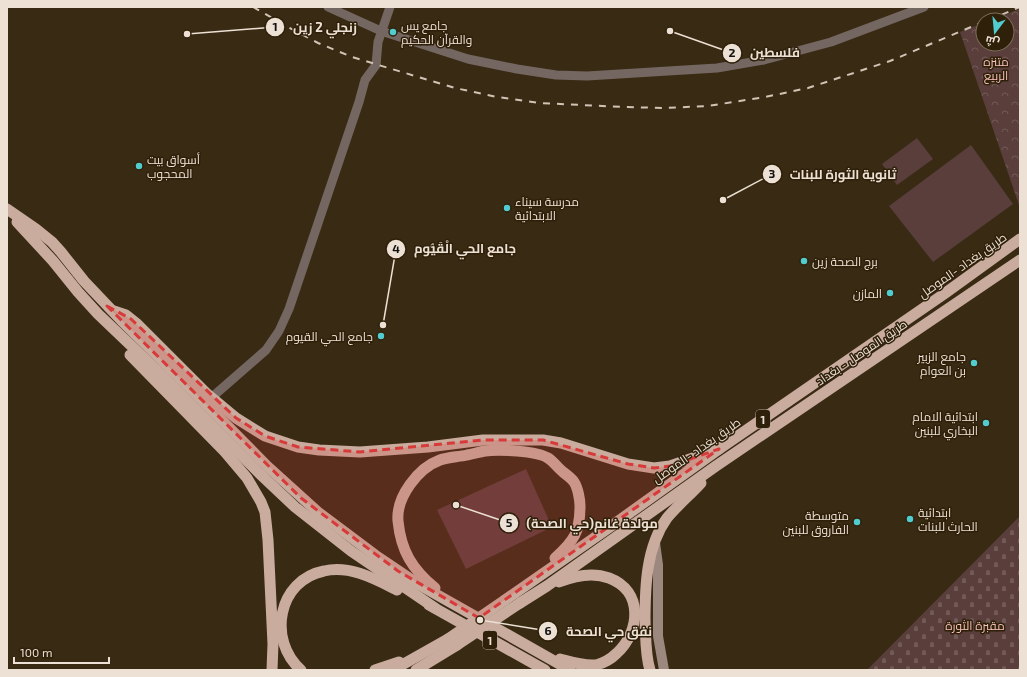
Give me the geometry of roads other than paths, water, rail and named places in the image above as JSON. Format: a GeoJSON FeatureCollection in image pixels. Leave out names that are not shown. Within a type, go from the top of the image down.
{"type":"FeatureCollection","features":[{"type":"Feature","properties":{"kind":"highway"},"geometry":{"type":"LineString","coordinates":[[7,210],[52,242],[103,310],[209,415],[338,528],[398,571],[570,670]]}},
{"type":"Feature","properties":{"kind":"highway","name":"طريق بغداد -الموصل"},"geometry":{"type":"LineString","coordinates":[[452,642],[527,585],[1020,239]]}},
{"type":"Feature","properties":{"kind":"highway","name":"طريق الموصل - بغداد"},"geometry":{"type":"LineString","coordinates":[[716,466],[1020,260]]}},
{"type":"Feature","properties":{"kind":"highway"},"geometry":{"type":"LineString","coordinates":[[103,310],[126,315],[136,323],[211,398],[209,415],[225,452],[247,478],[261,502],[265,512],[268,540],[273,644],[272,670]]}},
{"type":"Feature","properties":{"kind":"highway"},"geometry":{"type":"LineString","coordinates":[[103,310],[116,341],[209,415],[260,473],[312,521],[357,556],[435,608]]}},
{"type":"Feature","properties":{"kind":"highway"},"geometry":{"type":"LineString","coordinates":[[209,415],[250,428],[265,436],[298,447],[318,450],[360,452],[428,447],[483,440],[543,440],[561,443],[628,464],[654,468],[670,466],[719,449]]}},
{"type":"Feature","properties":{"kind":"highway"},"geometry":{"type":"LineString","coordinates":[[464,610],[427,581],[415,568],[404,551],[399,536],[397,516],[404,493],[420,473],[440,460],[485,451],[531,453],[547,457],[575,483],[580,502],[580,517],[577,531],[569,545],[527,585]]}},
{"type":"Feature","properties":{"kind":"highway"},"geometry":{"type":"LineString","coordinates":[[650,670],[646,638],[645,601],[648,567],[654,542],[667,518],[716,466]]}},
{"type":"Feature","properties":{"kind":"highway"},"geometry":{"type":"LineString","coordinates":[[416,670],[452,642],[547,586],[716,466]]}},
{"type":"Feature","properties":{"kind":"highway"},"geometry":{"type":"LineString","coordinates":[[301,670],[287,654],[282,640],[282,615],[284,606],[291,593],[303,580],[313,575],[325,570],[353,571],[381,582],[435,608]]}},
{"type":"Feature","properties":{"kind":"highway"},"geometry":{"type":"LineString","coordinates":[[526,645],[570,662],[584,665],[596,664],[606,661],[622,649],[633,630],[635,611],[633,601],[629,594],[616,582],[608,578],[598,576],[577,576],[547,586]]}},
{"type":"Feature","properties":{"kind":"highway","name":"1"},"geometry":{"type":"LineString","coordinates":[[435,608],[545,670]]}},
{"type":"Feature","properties":{"kind":"highway","name":"1"},"geometry":{"type":"LineString","coordinates":[[416,656],[452,642]]}},
{"type":"Feature","properties":{"kind":"highway"},"geometry":{"type":"LineString","coordinates":[[375,670],[416,656]]}},
{"type":"Feature","properties":{"kind":"highway"},"geometry":{"type":"LineString","coordinates":[[393,670],[416,656]]}},
{"type":"Feature","properties":{"kind":"main road"},"geometry":{"type":"LineString","coordinates":[[654,542],[658,565],[658,636],[664,670]]}},
{"type":"Feature","properties":{"kind":"street"},"geometry":{"type":"LineString","coordinates":[[328,7],[381,31],[444,53],[492,65],[556,75],[601,76],[717,68],[764,60],[831,42],[924,7]]}},
{"type":"Feature","properties":{"kind":"street"},"geometry":{"type":"LineString","coordinates":[[211,398],[266,350],[279,331],[287,315],[364,84],[376,65],[377,47],[390,7]]}},
{"type":"Feature","properties":{"kind":"railway"},"geometry":{"type":"LineString","coordinates":[[253,7],[318,43],[352,57],[455,88],[497,97],[540,103],[624,107],[665,108],[708,106],[765,97],[808,88],[890,61],[975,25]]}},
{"type":"Feature","properties":{"kind":"railway"},"geometry":{"type":"LineString","coordinates":[[1008,12],[1020,7]]}},
{"type":"Feature","properties":{"kind":"place","name":"فلسطين"},"geometry":{"type":"Point","coordinates":[670,31]}},
{"type":"Feature","properties":{"kind":"place","name":"جامع يس والقرآن الحكيم"},"geometry":{"type":"Point","coordinates":[393,32]}},
{"type":"Feature","properties":{"kind":"place","name":"زنجلي 2 زين"},"geometry":{"type":"Point","coordinates":[187,34]}},
{"type":"Feature","properties":{"kind":"place","name":"أسواق بيت المحجوب"},"geometry":{"type":"Point","coordinates":[139,166]}},
{"type":"Feature","properties":{"kind":"place","name":"ثانوية الثورة للبنات"},"geometry":{"type":"Point","coordinates":[723,200]}},
{"type":"Feature","properties":{"kind":"place","name":"مدرسة سيناء الابتدائية"},"geometry":{"type":"Point","coordinates":[507,208]}},
{"type":"Feature","properties":{"kind":"place","name":"برج الصحة زين"},"geometry":{"type":"Point","coordinates":[804,261]}},
{"type":"Feature","properties":{"kind":"place","name":"المازن"},"geometry":{"type":"Point","coordinates":[890,293]}},
{"type":"Feature","properties":{"kind":"place","name":"جامع الحي الْقَيُّوم"},"geometry":{"type":"Point","coordinates":[383,325]}},
{"type":"Feature","properties":{"kind":"place","name":"جامع الحي القيوم"},"geometry":{"type":"Point","coordinates":[381,336]}},
{"type":"Feature","properties":{"kind":"place","name":"جامع الزبير بن العوام"},"geometry":{"type":"Point","coordinates":[974,363]}},
{"type":"Feature","properties":{"kind":"place","name":"ابتدائية الامام البخاري للبنين"},"geometry":{"type":"Point","coordinates":[986,423]}},
{"type":"Feature","properties":{"kind":"place","name":"مولدة غانم(حي الصحة)"},"geometry":{"type":"Point","coordinates":[456,505]}},
{"type":"Feature","properties":{"kind":"place","name":"ابتدائية الحارث للبنات"},"geometry":{"type":"Point","coordinates":[910,519]}},
{"type":"Feature","properties":{"kind":"place","name":"متوسطة الفاروق للبنين"},"geometry":{"type":"Point","coordinates":[857,522]}},
{"type":"Feature","properties":{"kind":"place","name":"نفق حي الصحة"},"geometry":{"type":"Point","coordinates":[480,620]}},
{"type":"Feature","properties":{"kind":"park label","name":"متنزه الربيع"},"geometry":{"type":"Point","coordinates":[996,68]}},
{"type":"Feature","properties":{"kind":"park label","name":"مقبرة الثورة"},"geometry":{"type":"Point","coordinates":[975,625]}}]}
